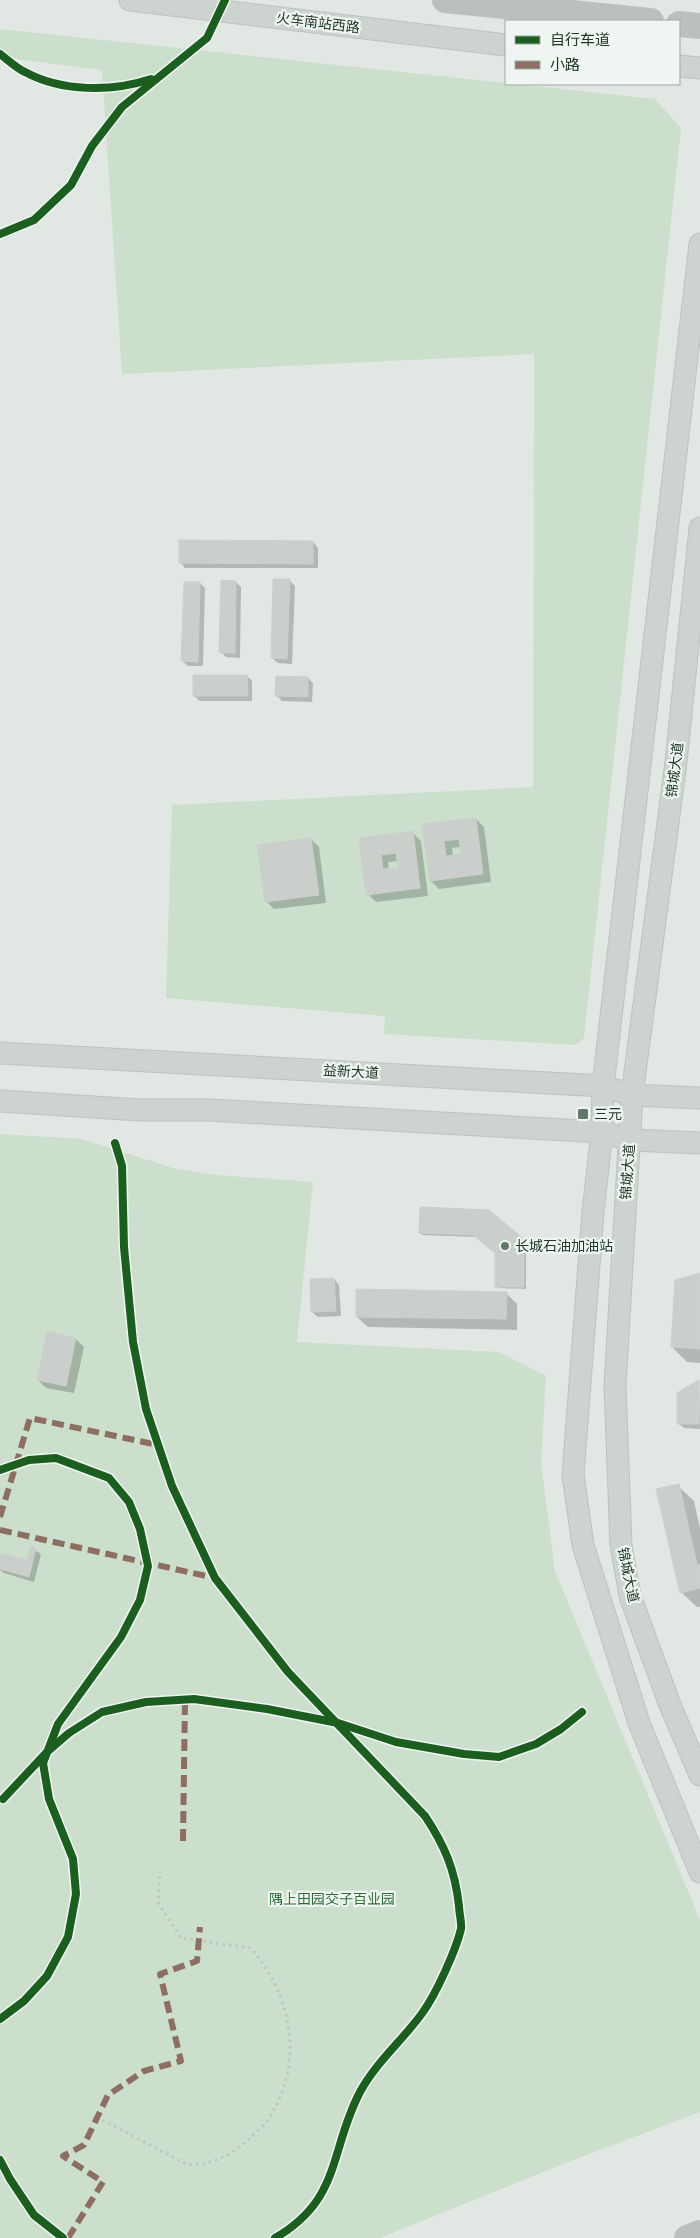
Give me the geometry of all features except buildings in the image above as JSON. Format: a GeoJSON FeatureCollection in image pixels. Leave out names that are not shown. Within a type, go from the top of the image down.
{"type":"FeatureCollection","features":[{"type":"Feature","properties":{"kind":"highway"},"geometry":{"type":"LineString","coordinates":[[445,0],[641,20]]}},
{"type":"Feature","properties":{"kind":"highway"},"geometry":{"type":"LineString","coordinates":[[680,24],[700,26]]}},
{"type":"Feature","properties":{"kind":"highway"},"geometry":{"type":"LineString","coordinates":[[687,2238],[700,2233]]}},
{"type":"Feature","properties":{"kind":"main road","name":"火车南站西路"},"geometry":{"type":"LineString","coordinates":[[130,0],[505,45]]}},
{"type":"Feature","properties":{"kind":"main road"},"geometry":{"type":"LineString","coordinates":[[680,66],[700,68]]}},
{"type":"Feature","properties":{"kind":"main road"},"geometry":{"type":"LineString","coordinates":[[700,244],[603,1086],[602,1132],[593,1212],[573,1475],[584,1545],[639,1723],[700,1872]]}},
{"type":"Feature","properties":{"kind":"main road","name":"锦城大道"},"geometry":{"type":"LineString","coordinates":[[700,528],[676,762],[632,1095],[615,1386],[621,1545],[630,1596],[670,1705],[700,1775]]}},
{"type":"Feature","properties":{"kind":"main road","name":"益新大道"},"geometry":{"type":"LineString","coordinates":[[0,1053],[603,1086],[632,1095],[700,1098]]}},
{"type":"Feature","properties":{"kind":"main road"},"geometry":{"type":"LineString","coordinates":[[0,1100],[140,1110],[209,1110],[602,1132],[630,1140],[700,1143]]}},
{"type":"Feature","properties":{"kind":"path"},"geometry":{"type":"LineString","coordinates":[[97,2117],[186,2164],[197,2165],[217,2161],[243,2145],[269,2120],[281,2095],[290,2065],[289,2028],[284,2003],[263,1962],[251,1948],[181,1938],[158,1903],[160,1872]]}},
{"type":"Feature","properties":{"kind":"green space"},"geometry":{"type":"Polygon","coordinates":[[[0,29],[505,83],[505,85],[524,85],[655,99],[681,128],[584,1038],[575,1045],[384,1034],[385,1016],[166,998],[172,805],[533,787],[534,354],[122,374],[102,70],[0,57],[0,29]]]}},
{"type":"Feature","properties":{"kind":"green space","name":"隅上田园交子百业园"},"geometry":{"type":"Polygon","coordinates":[[[0,1134],[82,1139],[173,1168],[216,1175],[313,1182],[297,1342],[499,1352],[546,1376],[541,1463],[555,1571],[700,1920],[700,2112],[563,2164],[380,2238],[0,2238],[0,1134]]]}},
{"type":"Feature","properties":{"kind":"marked path"},"geometry":{"type":"LineString","coordinates":[[0,1517],[30,1418],[158,1445]]}},
{"type":"Feature","properties":{"kind":"marked path"},"geometry":{"type":"LineString","coordinates":[[0,1530],[215,1578]]}},
{"type":"Feature","properties":{"kind":"marked path"},"geometry":{"type":"LineString","coordinates":[[183,1841],[185,1699]]}},
{"type":"Feature","properties":{"kind":"marked path"},"geometry":{"type":"LineString","coordinates":[[68,2238],[103,2182],[63,2156],[84,2145],[108,2095],[144,2071],[181,2061],[160,1974],[197,1961],[200,1927]]}},
{"type":"Feature","properties":{"kind":"cycle path"},"geometry":{"type":"LineString","coordinates":[[0,234],[34,220],[71,185],[92,146],[122,107],[207,38],[225,0]]}},
{"type":"Feature","properties":{"kind":"cycle path"},"geometry":{"type":"LineString","coordinates":[[0,54],[15,66],[39,79],[71,86],[104,88],[151,79]]}},
{"type":"Feature","properties":{"kind":"cycle path"},"geometry":{"type":"LineString","coordinates":[[115,1143],[122,1166],[124,1247],[133,1342],[146,1409],[172,1486],[215,1578],[288,1672],[425,1816],[438,1838],[452,1870],[461,1920],[461,1929],[450,1960],[434,1994],[423,2012],[374,2071],[360,2092],[350,2114],[331,2172],[323,2190],[312,2207],[297,2223],[275,2238]]}},
{"type":"Feature","properties":{"kind":"cycle path"},"geometry":{"type":"LineString","coordinates":[[0,1470],[29,1460],[56,1458],[109,1478],[129,1502],[140,1529],[148,1566],[140,1600],[121,1637],[58,1724],[43,1763],[49,1799],[73,1859],[76,1894],[68,1937],[47,1976],[24,2001],[0,2019]]}},
{"type":"Feature","properties":{"kind":"cycle path"},"geometry":{"type":"LineString","coordinates":[[3,1799],[47,1752],[69,1733],[102,1712],[146,1702],[194,1699],[267,1709],[338,1723],[396,1742],[464,1754],[499,1757],[536,1744],[561,1729],[582,1712]]}},
{"type":"Feature","properties":{"kind":"cycle path"},"geometry":{"type":"LineString","coordinates":[[0,2160],[34,2215],[63,2238]]}},
{"type":"Feature","properties":{"kind":"place","name":"三元"},"geometry":{"type":"Point","coordinates":[583,1114]}},
{"type":"Feature","properties":{"kind":"place","name":"长城石油加油站"},"geometry":{"type":"Point","coordinates":[505,1246]}}]}
